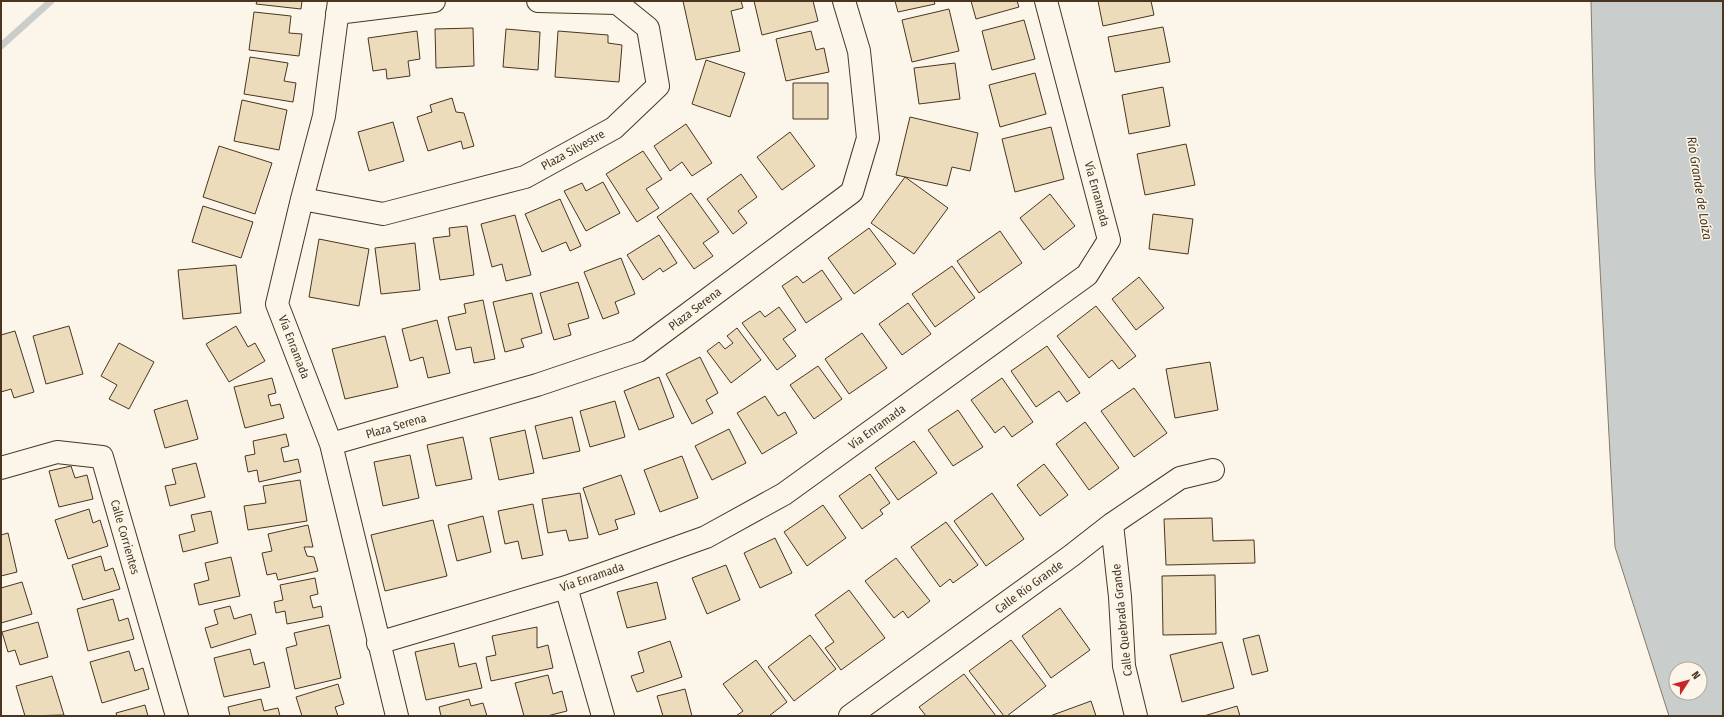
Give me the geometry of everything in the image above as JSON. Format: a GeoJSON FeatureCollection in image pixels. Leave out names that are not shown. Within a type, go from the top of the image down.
{"type":"FeatureCollection","features":[{"type":"Feature","properties":{"kind":"street"},"geometry":{"type":"LineString","coordinates":[[338,7],[434,1]]}},
{"type":"Feature","properties":{"kind":"street","name":"Plaza Silvestre"},"geometry":{"type":"LineString","coordinates":[[302,199],[383,214],[525,177],[614,128],[658,86],[648,28],[617,4],[538,1]]}},
{"type":"Feature","properties":{"kind":"street","name":"Plaza Serena"},"geometry":{"type":"LineString","coordinates":[[331,444],[537,386],[638,351],[852,192],[868,138],[859,51],[844,1]]}},
{"type":"Feature","properties":{"kind":"street","name":"Vía Enramada"},"geometry":{"type":"LineString","coordinates":[[378,643],[566,587],[706,537],[784,494],[1087,275],[1109,240],[1046,1]]}},
{"type":"Feature","properties":{"kind":"street","name":"Vía Enramada"},"geometry":{"type":"LineString","coordinates":[[338,7],[324,116],[302,199],[277,304],[331,444],[378,643],[397,716]]}},
{"type":"Feature","properties":{"kind":"street","name":"Calle Corrientes"},"geometry":{"type":"LineString","coordinates":[[1,468],[57,452],[102,457],[177,716]]}},
{"type":"Feature","properties":{"kind":"street","name":"Calle Río Grande"},"geometry":{"type":"LineString","coordinates":[[850,716],[1112,524],[1180,478],[1213,470]]}},
{"type":"Feature","properties":{"kind":"street","name":"Calle Quebrada Grande"},"geometry":{"type":"LineString","coordinates":[[1112,524],[1120,597],[1124,666],[1136,716]]}},
{"type":"Feature","properties":{"kind":"street"},"geometry":{"type":"LineString","coordinates":[[566,587],[603,716]]}},
{"type":"Feature","properties":{"kind":"water","name":"Río Grande de Loíza"},"geometry":{"type":"Polygon","coordinates":[[[1591,1],[1723,1],[1723,716],[1669,716],[1615,547],[1595,175],[1591,1]]]}},
{"type":"Feature","properties":{"kind":"building"},"geometry":{"type":"Polygon","coordinates":[[[257,1],[302,1],[301,9],[256,4],[257,1]]]}},
{"type":"Feature","properties":{"kind":"building"},"geometry":{"type":"Polygon","coordinates":[[[683,1],[741,1],[743,8],[731,11],[740,51],[696,60],[683,1]]]}},
{"type":"Feature","properties":{"kind":"building"},"geometry":{"type":"Polygon","coordinates":[[[754,1],[813,1],[818,21],[762,35],[754,1]]]}},
{"type":"Feature","properties":{"kind":"building"},"geometry":{"type":"Polygon","coordinates":[[[895,1],[934,1],[935,4],[898,12],[895,1]]]}},
{"type":"Feature","properties":{"kind":"building"},"geometry":{"type":"Polygon","coordinates":[[[971,1],[1017,1],[1019,7],[976,19],[971,1]]]}},
{"type":"Feature","properties":{"kind":"building"},"geometry":{"type":"Polygon","coordinates":[[[1098,1],[1151,1],[1154,15],[1103,26],[1098,1]]]}},
{"type":"Feature","properties":{"kind":"building"},"geometry":{"type":"Polygon","coordinates":[[[949,9],[959,51],[912,62],[902,20],[949,9]]]}},
{"type":"Feature","properties":{"kind":"building"},"geometry":{"type":"Polygon","coordinates":[[[254,12],[291,16],[289,33],[302,34],[299,56],[249,50],[254,12]]]}},
{"type":"Feature","properties":{"kind":"building"},"geometry":{"type":"Polygon","coordinates":[[[1024,20],[1035,59],[992,70],[982,31],[1024,20]]]}},
{"type":"Feature","properties":{"kind":"building"},"geometry":{"type":"Polygon","coordinates":[[[1163,27],[1170,62],[1115,72],[1108,37],[1163,27]]]}},
{"type":"Feature","properties":{"kind":"building"},"geometry":{"type":"Polygon","coordinates":[[[473,28],[474,66],[436,68],[435,29],[473,28]]]}},
{"type":"Feature","properties":{"kind":"building"},"geometry":{"type":"Polygon","coordinates":[[[506,29],[540,32],[538,70],[503,67],[506,29]]]}},
{"type":"Feature","properties":{"kind":"building"},"geometry":{"type":"Polygon","coordinates":[[[417,31],[420,59],[408,61],[410,76],[387,79],[386,69],[373,71],[368,38],[417,31]]]}},
{"type":"Feature","properties":{"kind":"building"},"geometry":{"type":"Polygon","coordinates":[[[558,31],[608,35],[608,43],[622,45],[619,82],[555,77],[558,31]]]}},
{"type":"Feature","properties":{"kind":"building"},"geometry":{"type":"Polygon","coordinates":[[[811,31],[816,50],[824,48],[829,72],[786,81],[776,39],[811,31]]]}},
{"type":"Feature","properties":{"kind":"building"},"geometry":{"type":"Polygon","coordinates":[[[250,57],[288,63],[284,81],[296,83],[293,102],[244,94],[250,57]]]}},
{"type":"Feature","properties":{"kind":"building"},"geometry":{"type":"Polygon","coordinates":[[[706,60],[745,73],[730,117],[692,104],[706,60]]]}},
{"type":"Feature","properties":{"kind":"building"},"geometry":{"type":"Polygon","coordinates":[[[955,63],[960,99],[919,104],[914,68],[955,63]]]}},
{"type":"Feature","properties":{"kind":"building"},"geometry":{"type":"Polygon","coordinates":[[[1035,73],[1046,114],[1000,127],[989,85],[1035,73]]]}},
{"type":"Feature","properties":{"kind":"building"},"geometry":{"type":"Polygon","coordinates":[[[793,83],[828,83],[828,119],[793,119],[793,83]]]}},
{"type":"Feature","properties":{"kind":"building"},"geometry":{"type":"Polygon","coordinates":[[[1163,87],[1170,126],[1129,134],[1122,95],[1163,87]]]}},
{"type":"Feature","properties":{"kind":"building"},"geometry":{"type":"Polygon","coordinates":[[[452,98],[456,112],[464,113],[474,146],[463,149],[461,141],[428,151],[417,117],[432,112],[430,105],[452,98]]]}},
{"type":"Feature","properties":{"kind":"building"},"geometry":{"type":"Polygon","coordinates":[[[242,100],[287,110],[279,150],[234,141],[242,100]]]}},
{"type":"Feature","properties":{"kind":"building"},"geometry":{"type":"Polygon","coordinates":[[[910,117],[978,133],[970,171],[952,167],[947,186],[896,175],[910,117]]]}},
{"type":"Feature","properties":{"kind":"building"},"geometry":{"type":"Polygon","coordinates":[[[393,122],[404,161],[369,171],[358,132],[393,122]]]}},
{"type":"Feature","properties":{"kind":"building"},"geometry":{"type":"Polygon","coordinates":[[[686,124],[712,163],[692,176],[682,162],[670,171],[654,146],[686,124]]]}},
{"type":"Feature","properties":{"kind":"building"},"geometry":{"type":"Polygon","coordinates":[[[1051,127],[1064,179],[1015,192],[1002,139],[1051,127]]]}},
{"type":"Feature","properties":{"kind":"building"},"geometry":{"type":"Polygon","coordinates":[[[790,132],[815,166],[782,190],[757,157],[790,132]]]}},
{"type":"Feature","properties":{"kind":"building"},"geometry":{"type":"Polygon","coordinates":[[[1186,144],[1195,185],[1145,195],[1137,154],[1186,144]]]}},
{"type":"Feature","properties":{"kind":"building"},"geometry":{"type":"Polygon","coordinates":[[[219,146],[272,163],[255,214],[203,197],[219,146]]]}},
{"type":"Feature","properties":{"kind":"building"},"geometry":{"type":"Polygon","coordinates":[[[643,151],[662,179],[646,189],[659,208],[637,222],[606,174],[643,151]]]}},
{"type":"Feature","properties":{"kind":"building"},"geometry":{"type":"Polygon","coordinates":[[[741,174],[757,197],[738,211],[747,223],[733,234],[707,199],[741,174]]]}},
{"type":"Feature","properties":{"kind":"building"},"geometry":{"type":"Polygon","coordinates":[[[905,177],[948,208],[914,254],[871,223],[905,177]]]}},
{"type":"Feature","properties":{"kind":"building"},"geometry":{"type":"Polygon","coordinates":[[[603,182],[620,213],[586,231],[564,191],[582,183],[586,191],[603,182]]]}},
{"type":"Feature","properties":{"kind":"building"},"geometry":{"type":"Polygon","coordinates":[[[691,193],[719,232],[703,243],[713,256],[694,269],[657,217],[691,193]]]}},
{"type":"Feature","properties":{"kind":"building"},"geometry":{"type":"Polygon","coordinates":[[[1050,194],[1075,226],[1044,250],[1020,218],[1050,194]]]}},
{"type":"Feature","properties":{"kind":"building"},"geometry":{"type":"Polygon","coordinates":[[[560,199],[581,246],[570,251],[566,242],[542,252],[525,214],[560,199]]]}},
{"type":"Feature","properties":{"kind":"building"},"geometry":{"type":"Polygon","coordinates":[[[203,206],[253,222],[241,258],[192,242],[203,206]]]}},
{"type":"Feature","properties":{"kind":"building"},"geometry":{"type":"Polygon","coordinates":[[[1153,214],[1193,219],[1188,254],[1149,249],[1153,214]]]}},
{"type":"Feature","properties":{"kind":"building"},"geometry":{"type":"Polygon","coordinates":[[[515,215],[531,275],[506,281],[502,264],[492,267],[481,224],[515,215]]]}},
{"type":"Feature","properties":{"kind":"building"},"geometry":{"type":"Polygon","coordinates":[[[467,226],[474,275],[440,280],[433,238],[450,236],[449,228],[467,226]]]}},
{"type":"Feature","properties":{"kind":"building"},"geometry":{"type":"Polygon","coordinates":[[[869,228],[896,264],[854,294],[828,258],[869,228]]]}},
{"type":"Feature","properties":{"kind":"building"},"geometry":{"type":"Polygon","coordinates":[[[1000,231],[1022,263],[979,293],[957,261],[1000,231]]]}},
{"type":"Feature","properties":{"kind":"building"},"geometry":{"type":"Polygon","coordinates":[[[659,235],[677,263],[663,272],[660,268],[643,280],[627,255],[659,235]]]}},
{"type":"Feature","properties":{"kind":"building"},"geometry":{"type":"Polygon","coordinates":[[[319,239],[369,249],[359,306],[309,297],[319,239]]]}},
{"type":"Feature","properties":{"kind":"building"},"geometry":{"type":"Polygon","coordinates":[[[415,243],[420,290],[381,294],[375,248],[415,243]]]}},
{"type":"Feature","properties":{"kind":"building"},"geometry":{"type":"Polygon","coordinates":[[[621,258],[635,294],[615,302],[619,313],[603,319],[584,272],[621,258]]]}},
{"type":"Feature","properties":{"kind":"building"},"geometry":{"type":"Polygon","coordinates":[[[236,265],[241,313],[183,319],[178,270],[236,265]]]}},
{"type":"Feature","properties":{"kind":"building"},"geometry":{"type":"Polygon","coordinates":[[[952,266],[975,298],[935,327],[912,294],[952,266]]]}},
{"type":"Feature","properties":{"kind":"building"},"geometry":{"type":"Polygon","coordinates":[[[822,270],[842,299],[806,323],[782,286],[797,276],[803,283],[822,270]]]}},
{"type":"Feature","properties":{"kind":"building"},"geometry":{"type":"Polygon","coordinates":[[[1139,277],[1164,308],[1136,330],[1112,299],[1139,277]]]}},
{"type":"Feature","properties":{"kind":"building"},"geometry":{"type":"Polygon","coordinates":[[[578,282],[589,318],[568,324],[571,335],[554,340],[540,293],[578,282]]]}},
{"type":"Feature","properties":{"kind":"building"},"geometry":{"type":"Polygon","coordinates":[[[532,293],[542,333],[521,339],[524,347],[505,352],[493,302],[532,293]]]}},
{"type":"Feature","properties":{"kind":"building"},"geometry":{"type":"Polygon","coordinates":[[[483,300],[495,359],[474,363],[471,347],[456,350],[448,317],[466,313],[464,304],[483,300]]]}},
{"type":"Feature","properties":{"kind":"building"},"geometry":{"type":"Polygon","coordinates":[[[908,303],[931,334],[902,355],[879,324],[908,303]]]}},
{"type":"Feature","properties":{"kind":"building"},"geometry":{"type":"Polygon","coordinates":[[[1096,306],[1136,356],[1119,369],[1112,360],[1089,378],[1057,336],[1096,306]]]}},
{"type":"Feature","properties":{"kind":"building"},"geometry":{"type":"Polygon","coordinates":[[[779,307],[796,330],[783,339],[796,356],[777,370],[742,323],[760,311],[765,317],[779,307]]]}},
{"type":"Feature","properties":{"kind":"building"},"geometry":{"type":"Polygon","coordinates":[[[437,320],[450,373],[428,378],[423,357],[410,361],[402,329],[437,320]]]}},
{"type":"Feature","properties":{"kind":"building"},"geometry":{"type":"Polygon","coordinates":[[[69,326],[83,374],[46,384],[33,336],[69,326]]]}},
{"type":"Feature","properties":{"kind":"building"},"geometry":{"type":"Polygon","coordinates":[[[236,326],[248,347],[255,343],[265,361],[229,382],[206,344],[236,326]]]}},
{"type":"Feature","properties":{"kind":"building"},"geometry":{"type":"Polygon","coordinates":[[[737,328],[761,360],[731,383],[707,351],[719,342],[725,349],[733,343],[727,336],[737,328]]]}},
{"type":"Feature","properties":{"kind":"building"},"geometry":{"type":"Polygon","coordinates":[[[15,331],[34,392],[14,398],[11,389],[1,392],[1,335],[15,331]]]}},
{"type":"Feature","properties":{"kind":"building"},"geometry":{"type":"Polygon","coordinates":[[[862,333],[887,368],[849,394],[825,359],[862,333]]]}},
{"type":"Feature","properties":{"kind":"building"},"geometry":{"type":"Polygon","coordinates":[[[385,336],[398,387],[345,399],[332,349],[385,336]]]}},
{"type":"Feature","properties":{"kind":"building"},"geometry":{"type":"Polygon","coordinates":[[[119,343],[154,362],[129,409],[109,399],[117,385],[101,376],[119,343]]]}},
{"type":"Feature","properties":{"kind":"building"},"geometry":{"type":"Polygon","coordinates":[[[1047,346],[1080,393],[1067,402],[1059,391],[1036,407],[1011,371],[1047,346]]]}},
{"type":"Feature","properties":{"kind":"building"},"geometry":{"type":"Polygon","coordinates":[[[700,357],[718,393],[706,400],[713,413],[692,424],[666,374],[700,357]]]}},
{"type":"Feature","properties":{"kind":"building"},"geometry":{"type":"Polygon","coordinates":[[[1210,362],[1218,410],[1175,418],[1166,369],[1210,362]]]}},
{"type":"Feature","properties":{"kind":"building"},"geometry":{"type":"Polygon","coordinates":[[[818,366],[842,399],[814,419],[790,385],[818,366]]]}},
{"type":"Feature","properties":{"kind":"building"},"geometry":{"type":"Polygon","coordinates":[[[659,377],[674,417],[639,430],[624,391],[659,377]]]}},
{"type":"Feature","properties":{"kind":"building"},"geometry":{"type":"Polygon","coordinates":[[[272,378],[276,393],[268,395],[271,406],[280,404],[284,418],[245,428],[234,387],[272,378]]]}},
{"type":"Feature","properties":{"kind":"building"},"geometry":{"type":"Polygon","coordinates":[[[1002,378],[1033,422],[1012,437],[1004,426],[995,433],[971,400],[1002,378]]]}},
{"type":"Feature","properties":{"kind":"building"},"geometry":{"type":"Polygon","coordinates":[[[1134,388],[1167,433],[1134,457],[1101,411],[1134,388]]]}},
{"type":"Feature","properties":{"kind":"building"},"geometry":{"type":"Polygon","coordinates":[[[765,396],[778,416],[785,412],[797,433],[762,454],[737,413],[765,396]]]}},
{"type":"Feature","properties":{"kind":"building"},"geometry":{"type":"Polygon","coordinates":[[[187,400],[198,439],[165,448],[154,410],[187,400]]]}},
{"type":"Feature","properties":{"kind":"building"},"geometry":{"type":"Polygon","coordinates":[[[615,401],[625,437],[590,447],[580,411],[615,401]]]}},
{"type":"Feature","properties":{"kind":"building"},"geometry":{"type":"Polygon","coordinates":[[[958,410],[983,447],[953,466],[928,430],[958,410]]]}},
{"type":"Feature","properties":{"kind":"building"},"geometry":{"type":"Polygon","coordinates":[[[572,417],[580,451],[543,459],[535,426],[572,417]]]}},
{"type":"Feature","properties":{"kind":"building"},"geometry":{"type":"Polygon","coordinates":[[[1085,422],[1119,468],[1089,490],[1056,444],[1085,422]]]}},
{"type":"Feature","properties":{"kind":"building"},"geometry":{"type":"Polygon","coordinates":[[[729,429],[746,463],[712,480],[695,446],[729,429]]]}},
{"type":"Feature","properties":{"kind":"building"},"geometry":{"type":"Polygon","coordinates":[[[525,430],[534,473],[499,480],[490,438],[525,430]]]}},
{"type":"Feature","properties":{"kind":"building"},"geometry":{"type":"Polygon","coordinates":[[[286,434],[289,446],[281,448],[284,462],[298,459],[301,472],[259,482],[257,470],[248,472],[245,456],[255,454],[253,441],[286,434]]]}},
{"type":"Feature","properties":{"kind":"building"},"geometry":{"type":"Polygon","coordinates":[[[463,437],[472,479],[436,486],[427,445],[463,437]]]}},
{"type":"Feature","properties":{"kind":"building"},"geometry":{"type":"Polygon","coordinates":[[[914,441],[937,473],[898,500],[875,468],[914,441]]]}},
{"type":"Feature","properties":{"kind":"building"},"geometry":{"type":"Polygon","coordinates":[[[410,455],[419,498],[383,506],[374,462],[410,455]]]}},
{"type":"Feature","properties":{"kind":"building"},"geometry":{"type":"Polygon","coordinates":[[[682,456],[698,498],[660,512],[644,470],[682,456]]]}},
{"type":"Feature","properties":{"kind":"building"},"geometry":{"type":"Polygon","coordinates":[[[196,463],[205,497],[170,506],[165,486],[176,484],[172,469],[196,463]]]}},
{"type":"Feature","properties":{"kind":"building"},"geometry":{"type":"Polygon","coordinates":[[[1044,464],[1068,495],[1040,516],[1017,485],[1044,464]]]}},
{"type":"Feature","properties":{"kind":"building"},"geometry":{"type":"Polygon","coordinates":[[[71,466],[75,478],[87,475],[93,499],[59,507],[49,471],[71,466]]]}},
{"type":"Feature","properties":{"kind":"building"},"geometry":{"type":"Polygon","coordinates":[[[870,474],[890,503],[880,510],[883,514],[862,529],[839,496],[870,474]]]}},
{"type":"Feature","properties":{"kind":"building"},"geometry":{"type":"Polygon","coordinates":[[[621,475],[635,514],[615,520],[618,529],[599,535],[583,488],[621,475]]]}},
{"type":"Feature","properties":{"kind":"building"},"geometry":{"type":"Polygon","coordinates":[[[300,480],[307,521],[248,530],[244,506],[266,503],[263,486],[300,480]]]}},
{"type":"Feature","properties":{"kind":"building"},"geometry":{"type":"Polygon","coordinates":[[[580,493],[588,538],[569,541],[566,530],[548,533],[542,499],[580,493]]]}},
{"type":"Feature","properties":{"kind":"building"},"geometry":{"type":"Polygon","coordinates":[[[992,493],[1024,539],[986,566],[954,521],[992,493]]]}},
{"type":"Feature","properties":{"kind":"building"},"geometry":{"type":"Polygon","coordinates":[[[533,504],[543,555],[522,559],[518,541],[505,544],[498,511],[533,504]]]}},
{"type":"Feature","properties":{"kind":"building"},"geometry":{"type":"Polygon","coordinates":[[[823,505],[846,538],[807,566],[784,532],[823,505]]]}},
{"type":"Feature","properties":{"kind":"building"},"geometry":{"type":"Polygon","coordinates":[[[89,509],[93,523],[100,520],[108,546],[68,559],[55,520],[89,509]]]}},
{"type":"Feature","properties":{"kind":"building"},"geometry":{"type":"Polygon","coordinates":[[[211,511],[218,543],[183,552],[179,535],[195,531],[191,515],[211,511]]]}},
{"type":"Feature","properties":{"kind":"building"},"geometry":{"type":"Polygon","coordinates":[[[483,516],[491,552],[457,561],[448,525],[483,516]]]}},
{"type":"Feature","properties":{"kind":"building"},"geometry":{"type":"Polygon","coordinates":[[[1212,518],[1213,541],[1254,540],[1255,563],[1166,565],[1164,519],[1212,518]]]}},
{"type":"Feature","properties":{"kind":"building"},"geometry":{"type":"Polygon","coordinates":[[[433,520],[447,576],[385,591],[371,535],[433,520]]]}},
{"type":"Feature","properties":{"kind":"building"},"geometry":{"type":"Polygon","coordinates":[[[946,522],[978,565],[953,583],[950,579],[940,587],[911,547],[946,522]]]}},
{"type":"Feature","properties":{"kind":"building"},"geometry":{"type":"Polygon","coordinates":[[[308,525],[313,547],[304,547],[307,556],[314,557],[318,571],[278,580],[276,573],[267,575],[262,553],[272,551],[268,534],[308,525]]]}},
{"type":"Feature","properties":{"kind":"building"},"geometry":{"type":"Polygon","coordinates":[[[8,533],[17,572],[1,576],[1,535],[8,533]]]}},
{"type":"Feature","properties":{"kind":"building"},"geometry":{"type":"Polygon","coordinates":[[[775,538],[792,573],[760,588],[744,553],[775,538]]]}},
{"type":"Feature","properties":{"kind":"building"},"geometry":{"type":"Polygon","coordinates":[[[101,556],[105,571],[113,568],[120,589],[83,600],[72,565],[101,556]]]}},
{"type":"Feature","properties":{"kind":"building"},"geometry":{"type":"Polygon","coordinates":[[[231,557],[240,596],[199,605],[194,584],[209,580],[205,563],[231,557]]]}},
{"type":"Feature","properties":{"kind":"building"},"geometry":{"type":"Polygon","coordinates":[[[896,558],[930,601],[908,618],[903,611],[894,618],[865,581],[896,558]]]}},
{"type":"Feature","properties":{"kind":"building"},"geometry":{"type":"Polygon","coordinates":[[[726,565],[740,600],[707,614],[692,578],[726,565]]]}},
{"type":"Feature","properties":{"kind":"building"},"geometry":{"type":"Polygon","coordinates":[[[1215,575],[1216,634],[1163,635],[1162,576],[1215,575]]]}},
{"type":"Feature","properties":{"kind":"building"},"geometry":{"type":"Polygon","coordinates":[[[315,578],[318,594],[310,596],[313,608],[321,606],[323,617],[287,624],[285,611],[276,613],[274,602],[283,600],[280,585],[315,578]]]}},
{"type":"Feature","properties":{"kind":"building"},"geometry":{"type":"Polygon","coordinates":[[[22,582],[32,614],[1,623],[1,588],[22,582]]]}},
{"type":"Feature","properties":{"kind":"building"},"geometry":{"type":"Polygon","coordinates":[[[657,582],[666,619],[627,628],[617,592],[657,582]]]}},
{"type":"Feature","properties":{"kind":"building"},"geometry":{"type":"Polygon","coordinates":[[[849,590],[885,638],[841,670],[825,648],[834,642],[815,615],[849,590]]]}},
{"type":"Feature","properties":{"kind":"building"},"geometry":{"type":"Polygon","coordinates":[[[113,599],[119,621],[128,618],[134,639],[88,651],[77,609],[113,599]]]}},
{"type":"Feature","properties":{"kind":"building"},"geometry":{"type":"Polygon","coordinates":[[[230,606],[234,619],[251,614],[256,634],[211,648],[205,628],[218,624],[214,610],[230,606]]]}},
{"type":"Feature","properties":{"kind":"building"},"geometry":{"type":"Polygon","coordinates":[[[1060,608],[1090,650],[1051,678],[1022,636],[1060,608]]]}},
{"type":"Feature","properties":{"kind":"building"},"geometry":{"type":"Polygon","coordinates":[[[38,622],[48,657],[20,665],[15,650],[8,652],[2,632],[38,622]]]}},
{"type":"Feature","properties":{"kind":"building"},"geometry":{"type":"Polygon","coordinates":[[[329,625],[341,678],[295,689],[286,648],[297,645],[294,633],[329,625]]]}},
{"type":"Feature","properties":{"kind":"building"},"geometry":{"type":"Polygon","coordinates":[[[537,627],[537,648],[548,645],[553,668],[491,681],[486,657],[496,655],[492,636],[537,627]]]}},
{"type":"Feature","properties":{"kind":"building"},"geometry":{"type":"Polygon","coordinates":[[[810,635],[836,669],[794,701],[768,667],[810,635]]]}},
{"type":"Feature","properties":{"kind":"building"},"geometry":{"type":"Polygon","coordinates":[[[1259,635],[1268,671],[1252,675],[1243,639],[1259,635]]]}},
{"type":"Feature","properties":{"kind":"building"},"geometry":{"type":"Polygon","coordinates":[[[1011,640],[1046,686],[1007,716],[1004,716],[969,671],[1011,640]]]}},
{"type":"Feature","properties":{"kind":"building"},"geometry":{"type":"Polygon","coordinates":[[[670,641],[682,677],[637,692],[631,676],[644,672],[638,652],[670,641]]]}},
{"type":"Feature","properties":{"kind":"building"},"geometry":{"type":"Polygon","coordinates":[[[1222,642],[1234,688],[1182,702],[1170,655],[1222,642]]]}},
{"type":"Feature","properties":{"kind":"building"},"geometry":{"type":"Polygon","coordinates":[[[454,643],[459,667],[476,663],[482,688],[426,700],[415,652],[454,643]]]}},
{"type":"Feature","properties":{"kind":"building"},"geometry":{"type":"Polygon","coordinates":[[[250,649],[254,665],[264,662],[270,687],[224,697],[214,658],[250,649]]]}},
{"type":"Feature","properties":{"kind":"building"},"geometry":{"type":"Polygon","coordinates":[[[129,651],[135,671],[143,668],[149,689],[102,703],[90,662],[129,651]]]}},
{"type":"Feature","properties":{"kind":"building"},"geometry":{"type":"Polygon","coordinates":[[[756,660],[787,702],[769,716],[736,716],[743,711],[723,684],[756,660]]]}},
{"type":"Feature","properties":{"kind":"building"},"geometry":{"type":"Polygon","coordinates":[[[964,674],[996,716],[926,716],[919,707],[964,674]]]}},
{"type":"Feature","properties":{"kind":"building"},"geometry":{"type":"Polygon","coordinates":[[[548,675],[553,694],[562,691],[567,711],[547,716],[524,716],[515,683],[548,675]]]}},
{"type":"Feature","properties":{"kind":"building"},"geometry":{"type":"Polygon","coordinates":[[[52,676],[64,715],[25,716],[16,686],[52,676]]]}},
{"type":"Feature","properties":{"kind":"building"},"geometry":{"type":"Polygon","coordinates":[[[338,684],[344,704],[335,707],[338,716],[302,716],[296,697],[338,684]]]}},
{"type":"Feature","properties":{"kind":"building"},"geometry":{"type":"Polygon","coordinates":[[[685,689],[692,716],[663,716],[657,696],[685,689]]]}},
{"type":"Feature","properties":{"kind":"building"},"geometry":{"type":"Polygon","coordinates":[[[261,699],[264,711],[278,708],[280,716],[230,716],[228,707],[261,699]]]}},
{"type":"Feature","properties":{"kind":"building"},"geometry":{"type":"Polygon","coordinates":[[[469,699],[471,706],[483,703],[487,716],[441,716],[439,707],[469,699]]]}},
{"type":"Feature","properties":{"kind":"building"},"geometry":{"type":"Polygon","coordinates":[[[1091,701],[1096,716],[1050,716],[1091,701]]]}},
{"type":"Feature","properties":{"kind":"building"},"geometry":{"type":"Polygon","coordinates":[[[145,705],[148,716],[117,716],[116,713],[145,705]]]}},
{"type":"Feature","properties":{"kind":"building"},"geometry":{"type":"Polygon","coordinates":[[[1237,706],[1240,716],[1204,716],[1237,706]]]}},
{"type":"Feature","properties":{"kind":"waterway"},"geometry":{"type":"LineString","coordinates":[[1,46],[51,1]]}}]}
